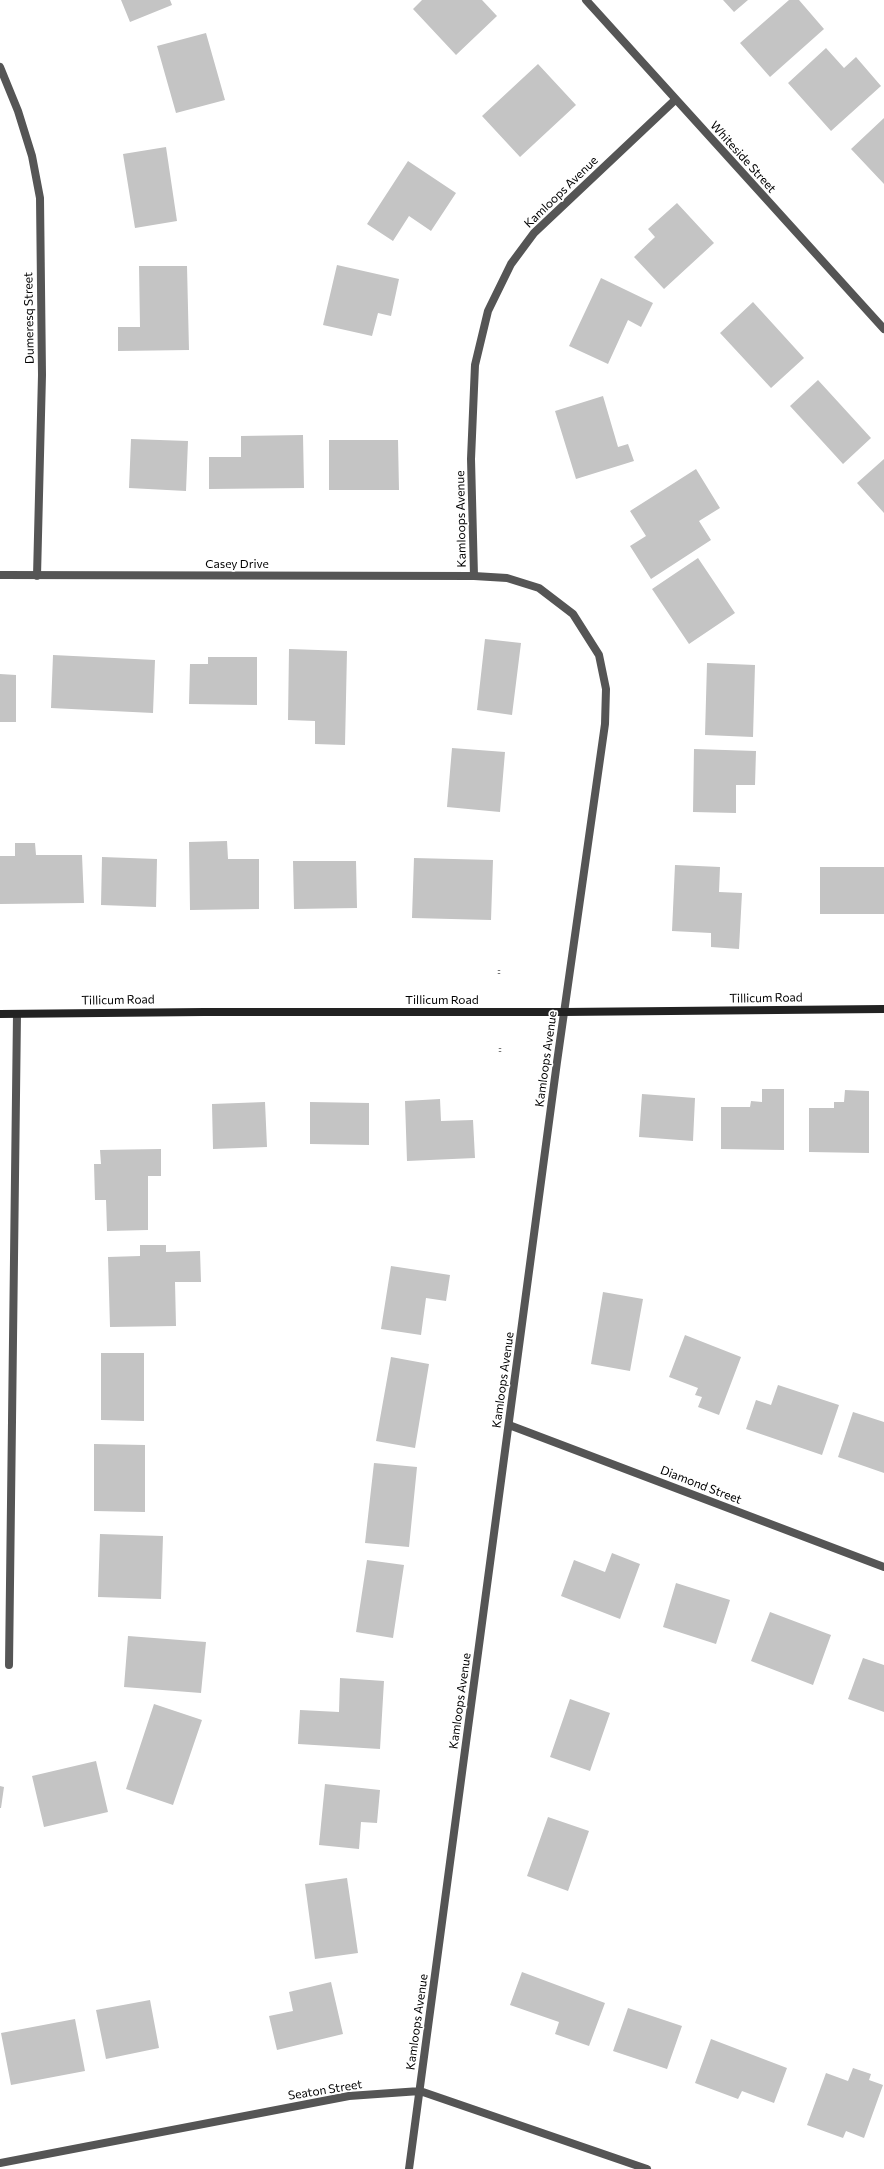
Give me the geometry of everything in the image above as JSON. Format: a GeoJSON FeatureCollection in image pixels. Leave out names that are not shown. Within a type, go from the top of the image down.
{"type":"FeatureCollection","features":[{"type":"Feature","properties":{"kind":"main road","name":"Tillicum Road"},"geometry":{"type":"LineString","coordinates":[[0,1014],[884,1009]]}},
{"type":"Feature","properties":{"kind":"street","name":"Whiteside Street"},"geometry":{"type":"LineString","coordinates":[[586,0],[884,329]]}},
{"type":"Feature","properties":{"kind":"street","name":"Dumeresq Street"},"geometry":{"type":"LineString","coordinates":[[0,67],[18,111],[32,156],[40,198],[42,375],[37,576]]}},
{"type":"Feature","properties":{"kind":"street","name":"Kamloops Avenue"},"geometry":{"type":"LineString","coordinates":[[409,2169],[564,1012],[605,724],[606,689],[599,655],[573,614],[539,588],[507,578],[474,576],[471,459],[475,365],[488,311],[511,264],[534,233],[675,100]]}},
{"type":"Feature","properties":{"kind":"street","name":"Casey Drive"},"geometry":{"type":"LineString","coordinates":[[0,575],[474,576]]}},
{"type":"Feature","properties":{"kind":"street"},"geometry":{"type":"LineString","coordinates":[[10,1665],[17,1014]]}},
{"type":"Feature","properties":{"kind":"street","name":"Diamond Street"},"geometry":{"type":"LineString","coordinates":[[509,1425],[884,1567]]}},
{"type":"Feature","properties":{"kind":"street","name":"Seaton Street"},"geometry":{"type":"LineString","coordinates":[[0,2164],[349,2096],[420,2091],[647,2169]]}},
{"type":"Feature","properties":{"kind":"path"},"geometry":{"type":"LineString","coordinates":[[499,970],[499,976]]}},
{"type":"Feature","properties":{"kind":"building"},"geometry":{"type":"Polygon","coordinates":[[[121,0],[170,0],[172,5],[130,22],[121,0]]]}},
{"type":"Feature","properties":{"kind":"building"},"geometry":{"type":"Polygon","coordinates":[[[422,0],[482,0],[497,16],[456,55],[413,9],[422,0]]]}},
{"type":"Feature","properties":{"kind":"building"},"geometry":{"type":"Polygon","coordinates":[[[723,0],[748,0],[734,12],[723,0]]]}},
{"type":"Feature","properties":{"kind":"building"},"geometry":{"type":"Polygon","coordinates":[[[789,0],[799,0],[824,29],[770,77],[740,43],[789,0]]]}},
{"type":"Feature","properties":{"kind":"building"},"geometry":{"type":"Polygon","coordinates":[[[206,33],[225,100],[176,113],[157,46],[206,33]]]}},
{"type":"Feature","properties":{"kind":"building"},"geometry":{"type":"Polygon","coordinates":[[[826,48],[844,68],[856,57],[881,86],[831,131],[788,83],[826,48]]]}},
{"type":"Feature","properties":{"kind":"building"},"geometry":{"type":"Polygon","coordinates":[[[538,64],[576,105],[520,157],[482,116],[538,64]]]}},
{"type":"Feature","properties":{"kind":"building"},"geometry":{"type":"Polygon","coordinates":[[[884,118],[884,184],[851,149],[884,118]]]}},
{"type":"Feature","properties":{"kind":"building"},"geometry":{"type":"Polygon","coordinates":[[[166,147],[177,221],[135,228],[123,154],[166,147]]]}},
{"type":"Feature","properties":{"kind":"building"},"geometry":{"type":"Polygon","coordinates":[[[408,161],[456,193],[431,231],[409,216],[393,241],[367,224],[408,161]]]}},
{"type":"Feature","properties":{"kind":"building"},"geometry":{"type":"Polygon","coordinates":[[[677,203],[714,243],[664,289],[634,257],[655,237],[648,229],[677,203]]]}},
{"type":"Feature","properties":{"kind":"building"},"geometry":{"type":"Polygon","coordinates":[[[337,265],[399,279],[391,316],[378,313],[372,336],[323,325],[337,265]]]}},
{"type":"Feature","properties":{"kind":"building"},"geometry":{"type":"Polygon","coordinates":[[[139,266],[187,266],[189,350],[118,351],[118,327],[140,327],[139,266]]]}},
{"type":"Feature","properties":{"kind":"building"},"geometry":{"type":"Polygon","coordinates":[[[601,278],[653,303],[641,327],[628,320],[608,364],[569,346],[601,278]]]}},
{"type":"Feature","properties":{"kind":"building"},"geometry":{"type":"Polygon","coordinates":[[[753,302],[804,358],[771,388],[720,333],[753,302]]]}},
{"type":"Feature","properties":{"kind":"building"},"geometry":{"type":"Polygon","coordinates":[[[818,380],[871,438],[843,464],[790,406],[818,380]]]}},
{"type":"Feature","properties":{"kind":"building"},"geometry":{"type":"Polygon","coordinates":[[[603,396],[618,447],[628,444],[634,461],[576,479],[555,411],[603,396]]]}},
{"type":"Feature","properties":{"kind":"building"},"geometry":{"type":"Polygon","coordinates":[[[303,435],[304,488],[209,489],[209,457],[241,457],[241,436],[303,435]]]}},
{"type":"Feature","properties":{"kind":"building"},"geometry":{"type":"Polygon","coordinates":[[[131,439],[188,441],[186,491],[129,488],[131,439]]]}},
{"type":"Feature","properties":{"kind":"building"},"geometry":{"type":"Polygon","coordinates":[[[329,440],[398,440],[399,490],[329,490],[329,440]]]}},
{"type":"Feature","properties":{"kind":"building"},"geometry":{"type":"Polygon","coordinates":[[[884,459],[884,513],[857,483],[884,459]]]}},
{"type":"Feature","properties":{"kind":"building"},"geometry":{"type":"Polygon","coordinates":[[[696,469],[720,508],[699,521],[711,540],[651,579],[630,546],[646,536],[630,511],[696,469]]]}},
{"type":"Feature","properties":{"kind":"building"},"geometry":{"type":"Polygon","coordinates":[[[698,558],[735,613],[689,644],[652,589],[698,558]]]}},
{"type":"Feature","properties":{"kind":"building"},"geometry":{"type":"Polygon","coordinates":[[[485,639],[521,643],[512,715],[477,710],[485,639]]]}},
{"type":"Feature","properties":{"kind":"building"},"geometry":{"type":"Polygon","coordinates":[[[289,649],[347,651],[345,745],[315,744],[315,721],[288,720],[289,649]]]}},
{"type":"Feature","properties":{"kind":"building"},"geometry":{"type":"Polygon","coordinates":[[[53,655],[155,660],[153,713],[51,708],[53,655]]]}},
{"type":"Feature","properties":{"kind":"building"},"geometry":{"type":"Polygon","coordinates":[[[208,657],[257,657],[257,705],[189,704],[190,664],[208,664],[208,657]]]}},
{"type":"Feature","properties":{"kind":"building"},"geometry":{"type":"Polygon","coordinates":[[[707,663],[755,665],[753,737],[705,735],[707,663]]]}},
{"type":"Feature","properties":{"kind":"building"},"geometry":{"type":"Polygon","coordinates":[[[0,674],[16,675],[16,722],[0,722],[0,674]]]}},
{"type":"Feature","properties":{"kind":"building"},"geometry":{"type":"Polygon","coordinates":[[[452,748],[505,752],[500,812],[447,807],[452,748]]]}},
{"type":"Feature","properties":{"kind":"building"},"geometry":{"type":"Polygon","coordinates":[[[694,749],[756,751],[755,785],[736,785],[736,813],[693,812],[694,749]]]}},
{"type":"Feature","properties":{"kind":"building"},"geometry":{"type":"Polygon","coordinates":[[[227,841],[228,859],[259,859],[259,909],[190,910],[189,842],[227,841]]]}},
{"type":"Feature","properties":{"kind":"building"},"geometry":{"type":"Polygon","coordinates":[[[15,843],[35,843],[36,855],[82,855],[84,903],[0,904],[0,856],[15,856],[15,843]]]}},
{"type":"Feature","properties":{"kind":"building"},"geometry":{"type":"Polygon","coordinates":[[[102,857],[157,859],[156,907],[101,905],[102,857]]]}},
{"type":"Feature","properties":{"kind":"building"},"geometry":{"type":"Polygon","coordinates":[[[414,858],[493,860],[491,920],[412,918],[414,858]]]}},
{"type":"Feature","properties":{"kind":"building"},"geometry":{"type":"Polygon","coordinates":[[[293,861],[356,861],[357,908],[294,909],[293,861]]]}},
{"type":"Feature","properties":{"kind":"building"},"geometry":{"type":"Polygon","coordinates":[[[675,865],[720,867],[719,892],[742,893],[739,949],[711,947],[711,933],[672,931],[675,865]]]}},
{"type":"Feature","properties":{"kind":"building"},"geometry":{"type":"Polygon","coordinates":[[[820,867],[884,867],[884,914],[820,914],[820,867]]]}},
{"type":"Feature","properties":{"kind":"building"},"geometry":{"type":"Polygon","coordinates":[[[762,1089],[784,1089],[784,1150],[721,1149],[721,1107],[750,1107],[751,1101],[762,1102],[762,1089]]]}},
{"type":"Feature","properties":{"kind":"building"},"geometry":{"type":"Polygon","coordinates":[[[845,1090],[869,1091],[869,1153],[809,1152],[809,1108],[834,1108],[834,1102],[844,1102],[845,1090]]]}},
{"type":"Feature","properties":{"kind":"building"},"geometry":{"type":"Polygon","coordinates":[[[642,1094],[695,1098],[693,1141],[639,1137],[642,1094]]]}},
{"type":"Feature","properties":{"kind":"building"},"geometry":{"type":"Polygon","coordinates":[[[440,1099],[441,1121],[473,1120],[475,1158],[407,1161],[405,1101],[440,1099]]]}},
{"type":"Feature","properties":{"kind":"building"},"geometry":{"type":"Polygon","coordinates":[[[265,1102],[267,1147],[213,1149],[212,1104],[265,1102]]]}},
{"type":"Feature","properties":{"kind":"building"},"geometry":{"type":"Polygon","coordinates":[[[310,1102],[369,1103],[369,1145],[310,1144],[310,1102]]]}},
{"type":"Feature","properties":{"kind":"building"},"geometry":{"type":"Polygon","coordinates":[[[161,1149],[161,1176],[148,1176],[148,1230],[107,1231],[106,1200],[95,1200],[94,1164],[101,1164],[100,1150],[161,1149]]]}},
{"type":"Feature","properties":{"kind":"building"},"geometry":{"type":"Polygon","coordinates":[[[140,1245],[166,1245],[166,1252],[200,1251],[201,1282],[175,1282],[176,1326],[110,1327],[108,1257],[140,1256],[140,1245]]]}},
{"type":"Feature","properties":{"kind":"building"},"geometry":{"type":"Polygon","coordinates":[[[391,1266],[450,1275],[446,1301],[426,1298],[421,1335],[381,1329],[391,1266]]]}},
{"type":"Feature","properties":{"kind":"building"},"geometry":{"type":"Polygon","coordinates":[[[603,1292],[643,1299],[630,1371],[591,1364],[603,1292]]]}},
{"type":"Feature","properties":{"kind":"building"},"geometry":{"type":"Polygon","coordinates":[[[685,1335],[741,1357],[719,1415],[698,1407],[702,1397],[695,1395],[698,1388],[669,1377],[685,1335]]]}},
{"type":"Feature","properties":{"kind":"building"},"geometry":{"type":"Polygon","coordinates":[[[101,1353],[144,1353],[144,1421],[101,1420],[101,1353]]]}},
{"type":"Feature","properties":{"kind":"building"},"geometry":{"type":"Polygon","coordinates":[[[391,1357],[429,1364],[415,1448],[376,1441],[391,1357]]]}},
{"type":"Feature","properties":{"kind":"building"},"geometry":{"type":"Polygon","coordinates":[[[778,1385],[839,1405],[822,1455],[746,1429],[756,1400],[771,1405],[778,1385]]]}},
{"type":"Feature","properties":{"kind":"building"},"geometry":{"type":"Polygon","coordinates":[[[853,1412],[884,1422],[884,1473],[838,1457],[853,1412]]]}},
{"type":"Feature","properties":{"kind":"building"},"geometry":{"type":"Polygon","coordinates":[[[94,1444],[145,1445],[145,1512],[94,1511],[94,1444]]]}},
{"type":"Feature","properties":{"kind":"building"},"geometry":{"type":"Polygon","coordinates":[[[374,1463],[417,1467],[409,1547],[365,1543],[374,1463]]]}},
{"type":"Feature","properties":{"kind":"building"},"geometry":{"type":"Polygon","coordinates":[[[100,1534],[163,1536],[161,1599],[98,1597],[100,1534]]]}},
{"type":"Feature","properties":{"kind":"building"},"geometry":{"type":"Polygon","coordinates":[[[612,1553],[640,1564],[620,1619],[561,1596],[574,1560],[605,1572],[612,1553]]]}},
{"type":"Feature","properties":{"kind":"building"},"geometry":{"type":"Polygon","coordinates":[[[367,1560],[404,1565],[393,1638],[356,1632],[367,1560]]]}},
{"type":"Feature","properties":{"kind":"building"},"geometry":{"type":"Polygon","coordinates":[[[676,1583],[730,1600],[716,1644],[663,1627],[676,1583]]]}},
{"type":"Feature","properties":{"kind":"building"},"geometry":{"type":"Polygon","coordinates":[[[770,1612],[831,1635],[813,1685],[751,1661],[770,1612]]]}},
{"type":"Feature","properties":{"kind":"building"},"geometry":{"type":"Polygon","coordinates":[[[128,1636],[206,1642],[201,1693],[124,1687],[128,1636]]]}},
{"type":"Feature","properties":{"kind":"building"},"geometry":{"type":"Polygon","coordinates":[[[863,1658],[884,1665],[884,1712],[848,1699],[863,1658]]]}},
{"type":"Feature","properties":{"kind":"building"},"geometry":{"type":"Polygon","coordinates":[[[340,1678],[384,1681],[380,1749],[298,1744],[300,1710],[339,1712],[340,1678]]]}},
{"type":"Feature","properties":{"kind":"building"},"geometry":{"type":"Polygon","coordinates":[[[570,1699],[610,1713],[590,1771],[550,1757],[570,1699]]]}},
{"type":"Feature","properties":{"kind":"building"},"geometry":{"type":"Polygon","coordinates":[[[154,1704],[202,1720],[173,1805],[126,1789],[154,1704]]]}},
{"type":"Feature","properties":{"kind":"building"},"geometry":{"type":"Polygon","coordinates":[[[96,1761],[108,1812],[44,1827],[32,1776],[96,1761]]]}},
{"type":"Feature","properties":{"kind":"building"},"geometry":{"type":"Polygon","coordinates":[[[325,1784],[380,1790],[377,1823],[361,1822],[359,1849],[319,1845],[325,1784]]]}},
{"type":"Feature","properties":{"kind":"building"},"geometry":{"type":"Polygon","coordinates":[[[0,1786],[4,1787],[1,1808],[0,1808],[0,1786]]]}},
{"type":"Feature","properties":{"kind":"building"},"geometry":{"type":"Polygon","coordinates":[[[548,1817],[589,1831],[568,1891],[527,1876],[548,1817]]]}},
{"type":"Feature","properties":{"kind":"building"},"geometry":{"type":"Polygon","coordinates":[[[347,1878],[358,1953],[315,1959],[305,1884],[347,1878]]]}},
{"type":"Feature","properties":{"kind":"building"},"geometry":{"type":"Polygon","coordinates":[[[522,1972],[605,2003],[589,2046],[555,2034],[559,2022],[510,2005],[522,1972]]]}},
{"type":"Feature","properties":{"kind":"building"},"geometry":{"type":"Polygon","coordinates":[[[331,1982],[343,2034],[277,2050],[269,2016],[293,2011],[289,1992],[331,1982]]]}},
{"type":"Feature","properties":{"kind":"building"},"geometry":{"type":"Polygon","coordinates":[[[150,2000],[159,2048],[106,2059],[96,2010],[150,2000]]]}},
{"type":"Feature","properties":{"kind":"building"},"geometry":{"type":"Polygon","coordinates":[[[628,2008],[682,2026],[667,2069],[613,2051],[628,2008]]]}},
{"type":"Feature","properties":{"kind":"building"},"geometry":{"type":"Polygon","coordinates":[[[75,2019],[85,2071],[11,2085],[1,2033],[75,2019]]]}},
{"type":"Feature","properties":{"kind":"building"},"geometry":{"type":"Polygon","coordinates":[[[711,2039],[787,2068],[774,2103],[742,2091],[738,2099],[695,2083],[711,2039]]]}},
{"type":"Feature","properties":{"kind":"building"},"geometry":{"type":"Polygon","coordinates":[[[853,2068],[871,2074],[869,2080],[883,2085],[864,2138],[846,2131],[843,2138],[807,2125],[826,2073],[848,2081],[853,2068]]]}}]}
